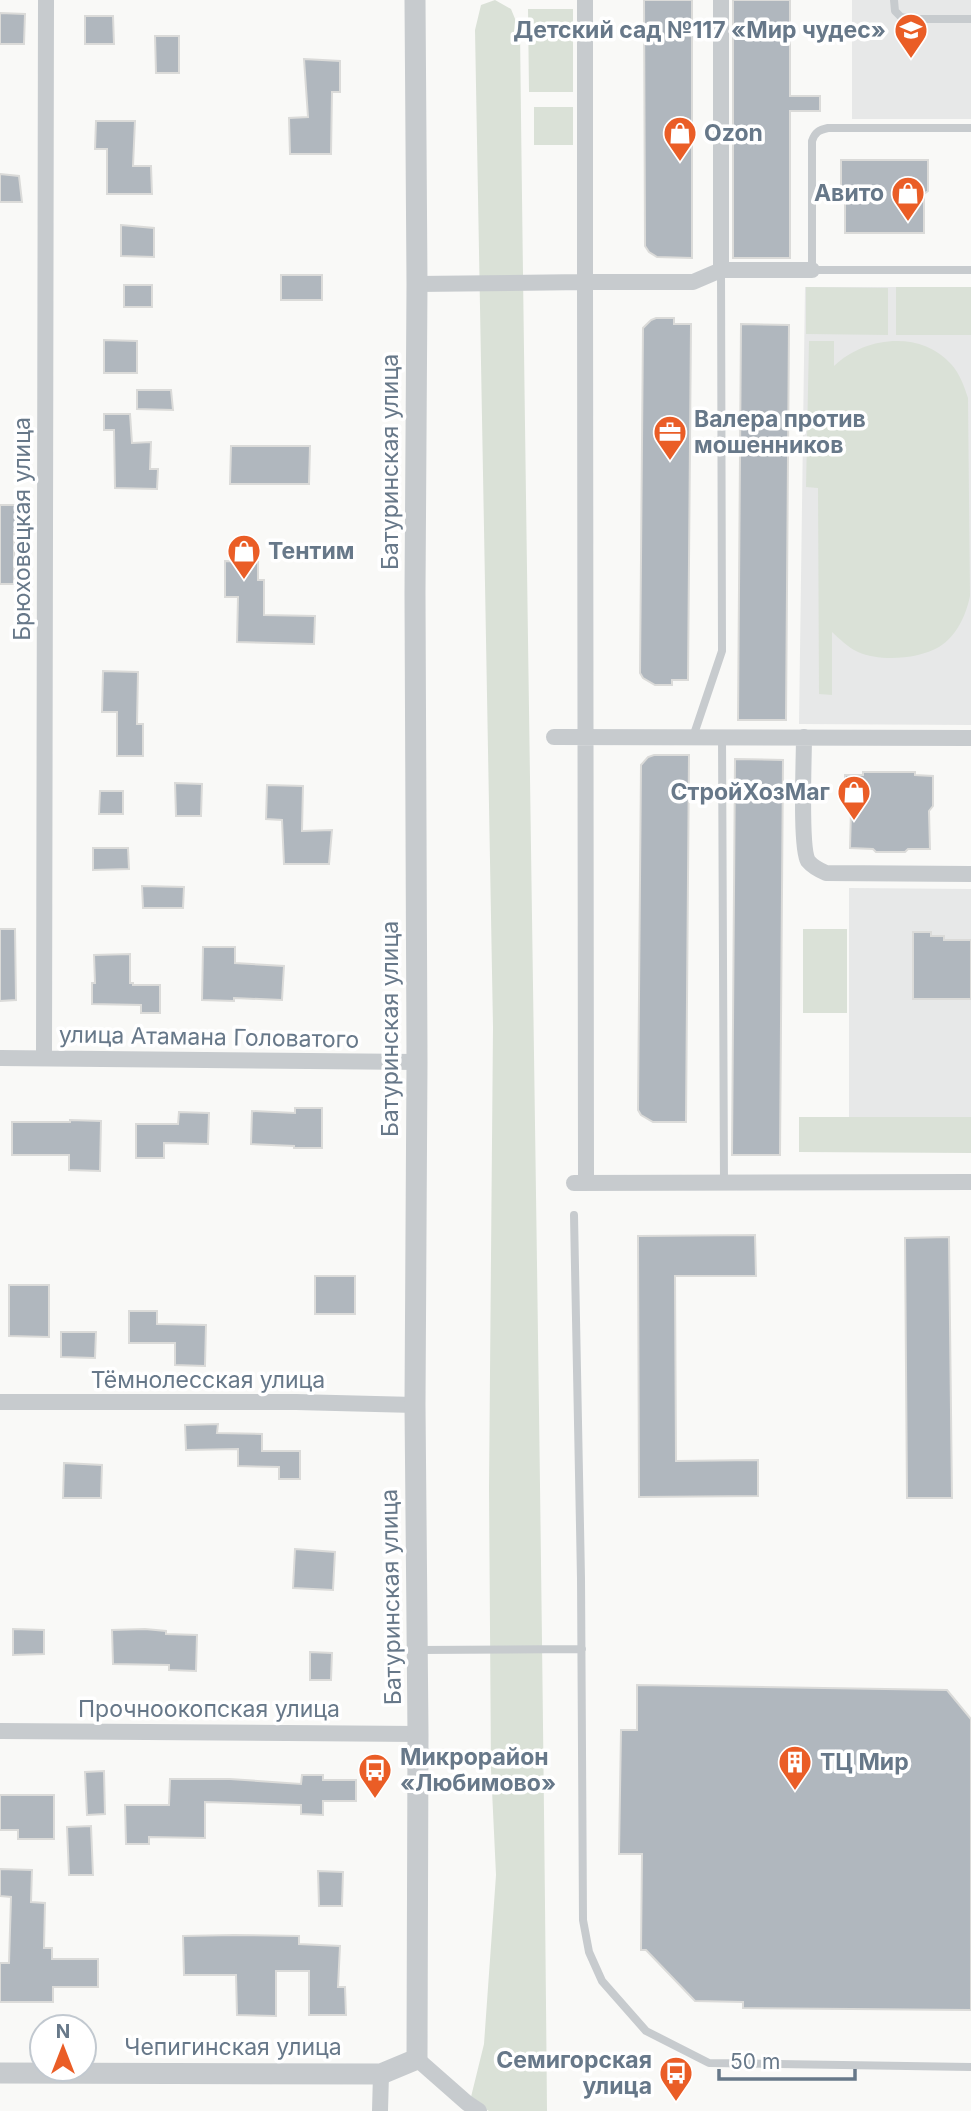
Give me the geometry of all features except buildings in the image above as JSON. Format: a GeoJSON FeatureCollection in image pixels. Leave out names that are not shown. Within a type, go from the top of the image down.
{"type":"FeatureCollection","features":[{"type":"Feature","properties":{"kind":"street","name":"Брюховецкая улица"},"geometry":{"type":"LineString","coordinates":[[44,1058],[46,0]]}},
{"type":"Feature","properties":{"kind":"street","name":"Батуринская улица"},"geometry":{"type":"LineString","coordinates":[[415,0],[417,2059]]}},
{"type":"Feature","properties":{"kind":"street"},"geometry":{"type":"LineString","coordinates":[[586,0],[587,737],[580,1183],[971,1182]]}},
{"type":"Feature","properties":{"kind":"street"},"geometry":{"type":"LineString","coordinates":[[720,0],[721,270]]}},
{"type":"Feature","properties":{"kind":"street"},"geometry":{"type":"LineString","coordinates":[[417,284],[693,282],[721,270],[812,270]]}},
{"type":"Feature","properties":{"kind":"street"},"geometry":{"type":"LineString","coordinates":[[554,737],[971,738]]}},
{"type":"Feature","properties":{"kind":"street"},"geometry":{"type":"LineString","coordinates":[[804,737],[804,840],[807,859],[816,869],[826,873],[971,874]]}},
{"type":"Feature","properties":{"kind":"street","name":"улица Атамана Головатого"},"geometry":{"type":"LineString","coordinates":[[0,1058],[417,1062]]}},
{"type":"Feature","properties":{"kind":"street","name":"Тёмнолесская улица"},"geometry":{"type":"LineString","coordinates":[[0,1402],[296,1402],[415,1405]]}},
{"type":"Feature","properties":{"kind":"street","name":"Прочноокопская улица"},"geometry":{"type":"LineString","coordinates":[[0,1731],[418,1734]]}},
{"type":"Feature","properties":{"kind":"street"},"geometry":{"type":"LineString","coordinates":[[380,2111],[382,2074],[417,2059],[479,2111]]}},
{"type":"Feature","properties":{"kind":"street","name":"Чепигинская улица"},"geometry":{"type":"LineString","coordinates":[[0,2073],[382,2074]]}},
{"type":"Feature","properties":{"kind":"lane"},"geometry":{"type":"LineString","coordinates":[[894,0],[895,11],[901,17],[971,19]]}},
{"type":"Feature","properties":{"kind":"lane"},"geometry":{"type":"LineString","coordinates":[[971,128],[828,128],[819,130],[812,141],[812,270],[971,270]]}},
{"type":"Feature","properties":{"kind":"lane"},"geometry":{"type":"LineString","coordinates":[[693,737],[722,651],[721,270]]}},
{"type":"Feature","properties":{"kind":"lane"},"geometry":{"type":"LineString","coordinates":[[722,737],[724,1183]]}},
{"type":"Feature","properties":{"kind":"lane"},"geometry":{"type":"LineString","coordinates":[[575,1215],[583,1920],[589,1952],[603,1981],[646,2031],[709,2063],[971,2067]]}},
{"type":"Feature","properties":{"kind":"lane"},"geometry":{"type":"LineString","coordinates":[[418,1650],[582,1649]]}},
{"type":"Feature","properties":{"kind":"shaded area"},"geometry":{"type":"Polygon","coordinates":[[[495,0],[511,9],[520,31],[547,2111],[489,2111],[470,2101],[484,2044],[496,1875],[491,1769],[489,1488],[493,1027],[475,30],[481,5],[495,0]]]}},
{"type":"Feature","properties":{"kind":"shaded area","name":"Детский сад №117 «Мир чудес»"},"geometry":{"type":"Polygon","coordinates":[[[852,0],[971,0],[971,119],[852,119],[852,0]]]}},
{"type":"Feature","properties":{"kind":"shaded area"},"geometry":{"type":"Polygon","coordinates":[[[528,9],[573,9],[573,92],[529,92],[528,9]]]}},
{"type":"Feature","properties":{"kind":"shaded area"},"geometry":{"type":"Polygon","coordinates":[[[534,107],[573,107],[573,145],[534,145],[534,107]]]}},
{"type":"Feature","properties":{"kind":"shaded area"},"geometry":{"type":"Polygon","coordinates":[[[805,287],[971,287],[971,725],[799,724],[805,287]]]}},
{"type":"Feature","properties":{"kind":"shaded area"},"geometry":{"type":"Polygon","coordinates":[[[806,287],[888,288],[888,335],[806,334],[806,287]]]}},
{"type":"Feature","properties":{"kind":"shaded area"},"geometry":{"type":"Polygon","coordinates":[[[896,287],[971,287],[971,335],[896,335],[896,287]]]}},
{"type":"Feature","properties":{"kind":"shaded area"},"geometry":{"type":"Polygon","coordinates":[[[809,341],[834,341],[834,366],[861,348],[877,343],[909,342],[924,346],[939,353],[951,364],[968,398],[970,596],[963,618],[956,631],[939,647],[899,658],[877,657],[858,652],[832,632],[832,695],[819,694],[818,488],[806,487],[809,341]]]}},
{"type":"Feature","properties":{"kind":"shaded area"},"geometry":{"type":"Polygon","coordinates":[[[849,888],[971,889],[971,1118],[849,1117],[849,888]]]}},
{"type":"Feature","properties":{"kind":"shaded area"},"geometry":{"type":"Polygon","coordinates":[[[803,929],[847,929],[847,1013],[803,1013],[803,929]]]}},
{"type":"Feature","properties":{"kind":"shaded area"},"geometry":{"type":"Polygon","coordinates":[[[799,1117],[971,1117],[971,1153],[799,1152],[799,1117]]]}},
{"type":"Feature","properties":{"kind":"place","name":"Детский сад №117 «Мир чудес»"},"geometry":{"type":"Point","coordinates":[911,60]}},
{"type":"Feature","properties":{"kind":"place","name":"Ozon"},"geometry":{"type":"Point","coordinates":[680,163]}},
{"type":"Feature","properties":{"kind":"place","name":"Авито"},"geometry":{"type":"Point","coordinates":[908,223]}},
{"type":"Feature","properties":{"kind":"place","name":"Валера против мошенников"},"geometry":{"type":"Point","coordinates":[670,462]}},
{"type":"Feature","properties":{"kind":"place","name":"Тентим"},"geometry":{"type":"Point","coordinates":[244,581]}},
{"type":"Feature","properties":{"kind":"place","name":"СтройХозМаг"},"geometry":{"type":"Point","coordinates":[854,822]}},
{"type":"Feature","properties":{"kind":"place","name":"ТЦ Мир"},"geometry":{"type":"Point","coordinates":[795,1792]}},
{"type":"Feature","properties":{"kind":"place","name":"Микрорайон «Любимово»"},"geometry":{"type":"Point","coordinates":[375,1800]}},
{"type":"Feature","properties":{"kind":"place","name":"Семигорская улица"},"geometry":{"type":"Point","coordinates":[676,2103]}}]}
